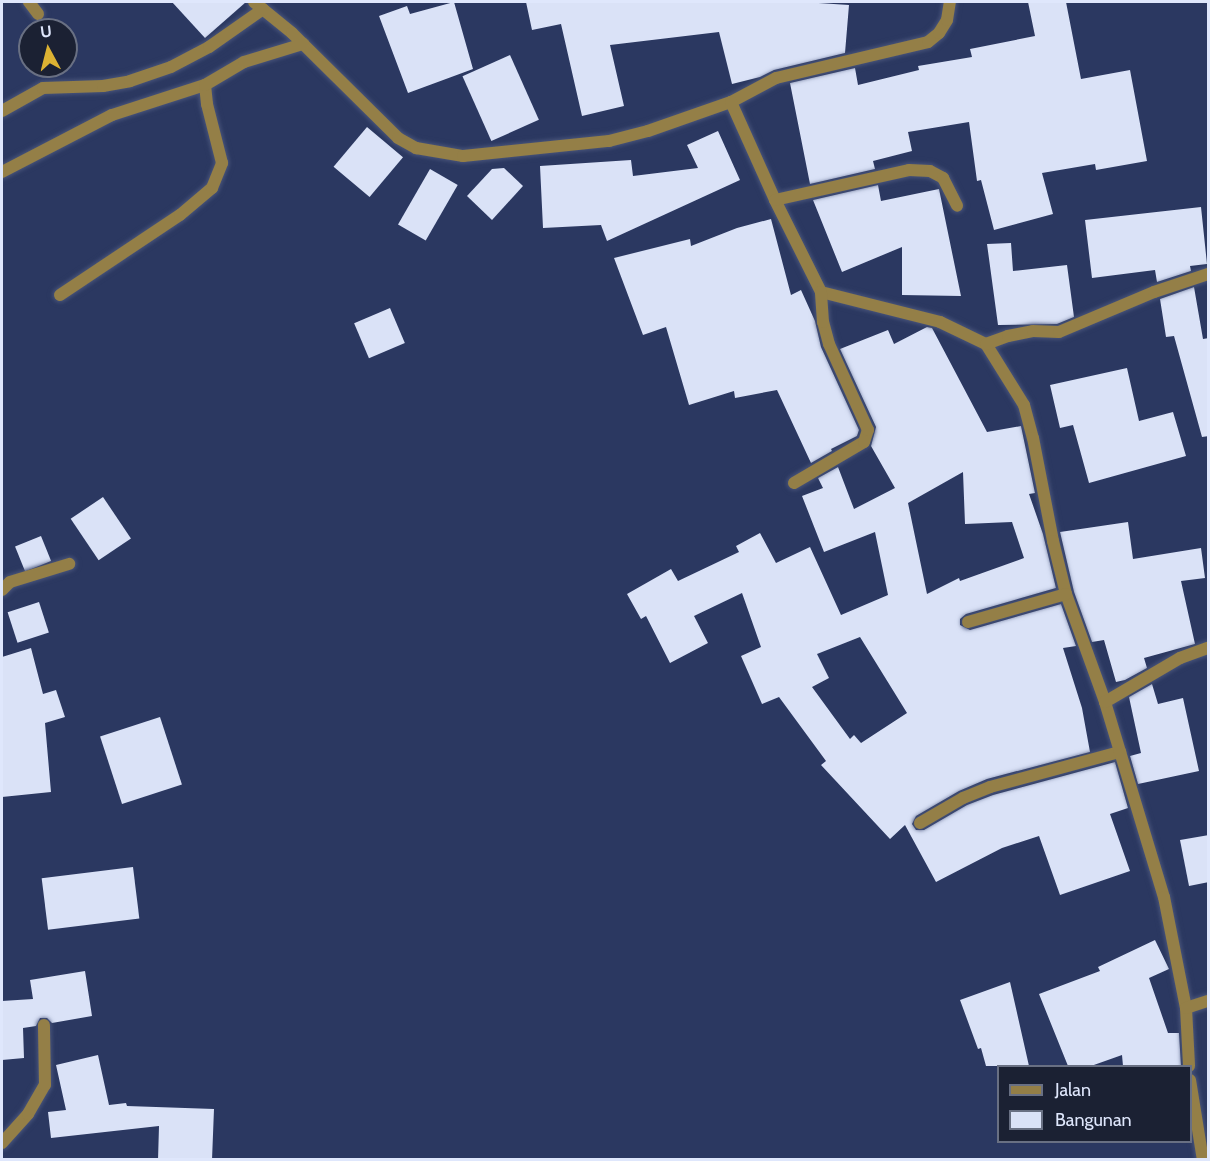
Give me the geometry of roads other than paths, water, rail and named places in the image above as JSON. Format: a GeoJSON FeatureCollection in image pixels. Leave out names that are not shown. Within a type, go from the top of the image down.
{"type":"FeatureCollection","features":[{"type":"Feature","properties":{"kind":"street"},"geometry":{"type":"LineString","coordinates":[[29,2],[38,14]]}},
{"type":"Feature","properties":{"kind":"street"},"geometry":{"type":"LineString","coordinates":[[2,111],[43,88],[103,86],[171,67],[209,47],[258,4],[303,44],[398,138],[416,148],[463,156],[609,141],[648,131],[731,102],[776,78],[928,42],[939,33],[947,20],[950,2]]}},
{"type":"Feature","properties":{"kind":"street"},"geometry":{"type":"LineString","coordinates":[[2,172],[112,115],[206,85],[244,62],[303,44]]}},
{"type":"Feature","properties":{"kind":"street"},"geometry":{"type":"LineString","coordinates":[[60,295],[180,215],[212,188],[222,163],[207,104],[206,85]]}},
{"type":"Feature","properties":{"kind":"street"},"geometry":{"type":"LineString","coordinates":[[731,102],[775,200],[821,292],[823,322],[829,344],[868,430],[864,442],[794,483]]}},
{"type":"Feature","properties":{"kind":"street"},"geometry":{"type":"LineString","coordinates":[[775,200],[909,170],[920,170],[930,171],[943,178],[957,206]]}},
{"type":"Feature","properties":{"kind":"street"},"geometry":{"type":"LineString","coordinates":[[986,344],[1008,336],[1033,332],[1059,332],[1154,292],[1209,274]]}},
{"type":"Feature","properties":{"kind":"street"},"geometry":{"type":"LineString","coordinates":[[821,292],[940,322],[986,344],[1024,405],[1066,594],[1105,702],[1164,897],[1186,1008],[1189,1065]]}},
{"type":"Feature","properties":{"kind":"street"},"geometry":{"type":"LineString","coordinates":[[2,590],[9,582],[69,564]]}},
{"type":"Feature","properties":{"kind":"street"},"geometry":{"type":"LineString","coordinates":[[968,622],[1066,594]]}},
{"type":"Feature","properties":{"kind":"street"},"geometry":{"type":"LineString","coordinates":[[1105,702],[1180,658],[1209,648]]}},
{"type":"Feature","properties":{"kind":"street"},"geometry":{"type":"LineString","coordinates":[[920,823],[963,798],[990,787],[1120,752]]}},
{"type":"Feature","properties":{"kind":"street"},"geometry":{"type":"LineString","coordinates":[[1186,1008],[1209,1001]]}},
{"type":"Feature","properties":{"kind":"street"},"geometry":{"type":"LineString","coordinates":[[2,1143],[14,1132],[40,1098],[45,1085],[44,1025]]}},
{"type":"Feature","properties":{"kind":"street"},"geometry":{"type":"LineString","coordinates":[[1192,1087],[1203,1160]]}}]}
